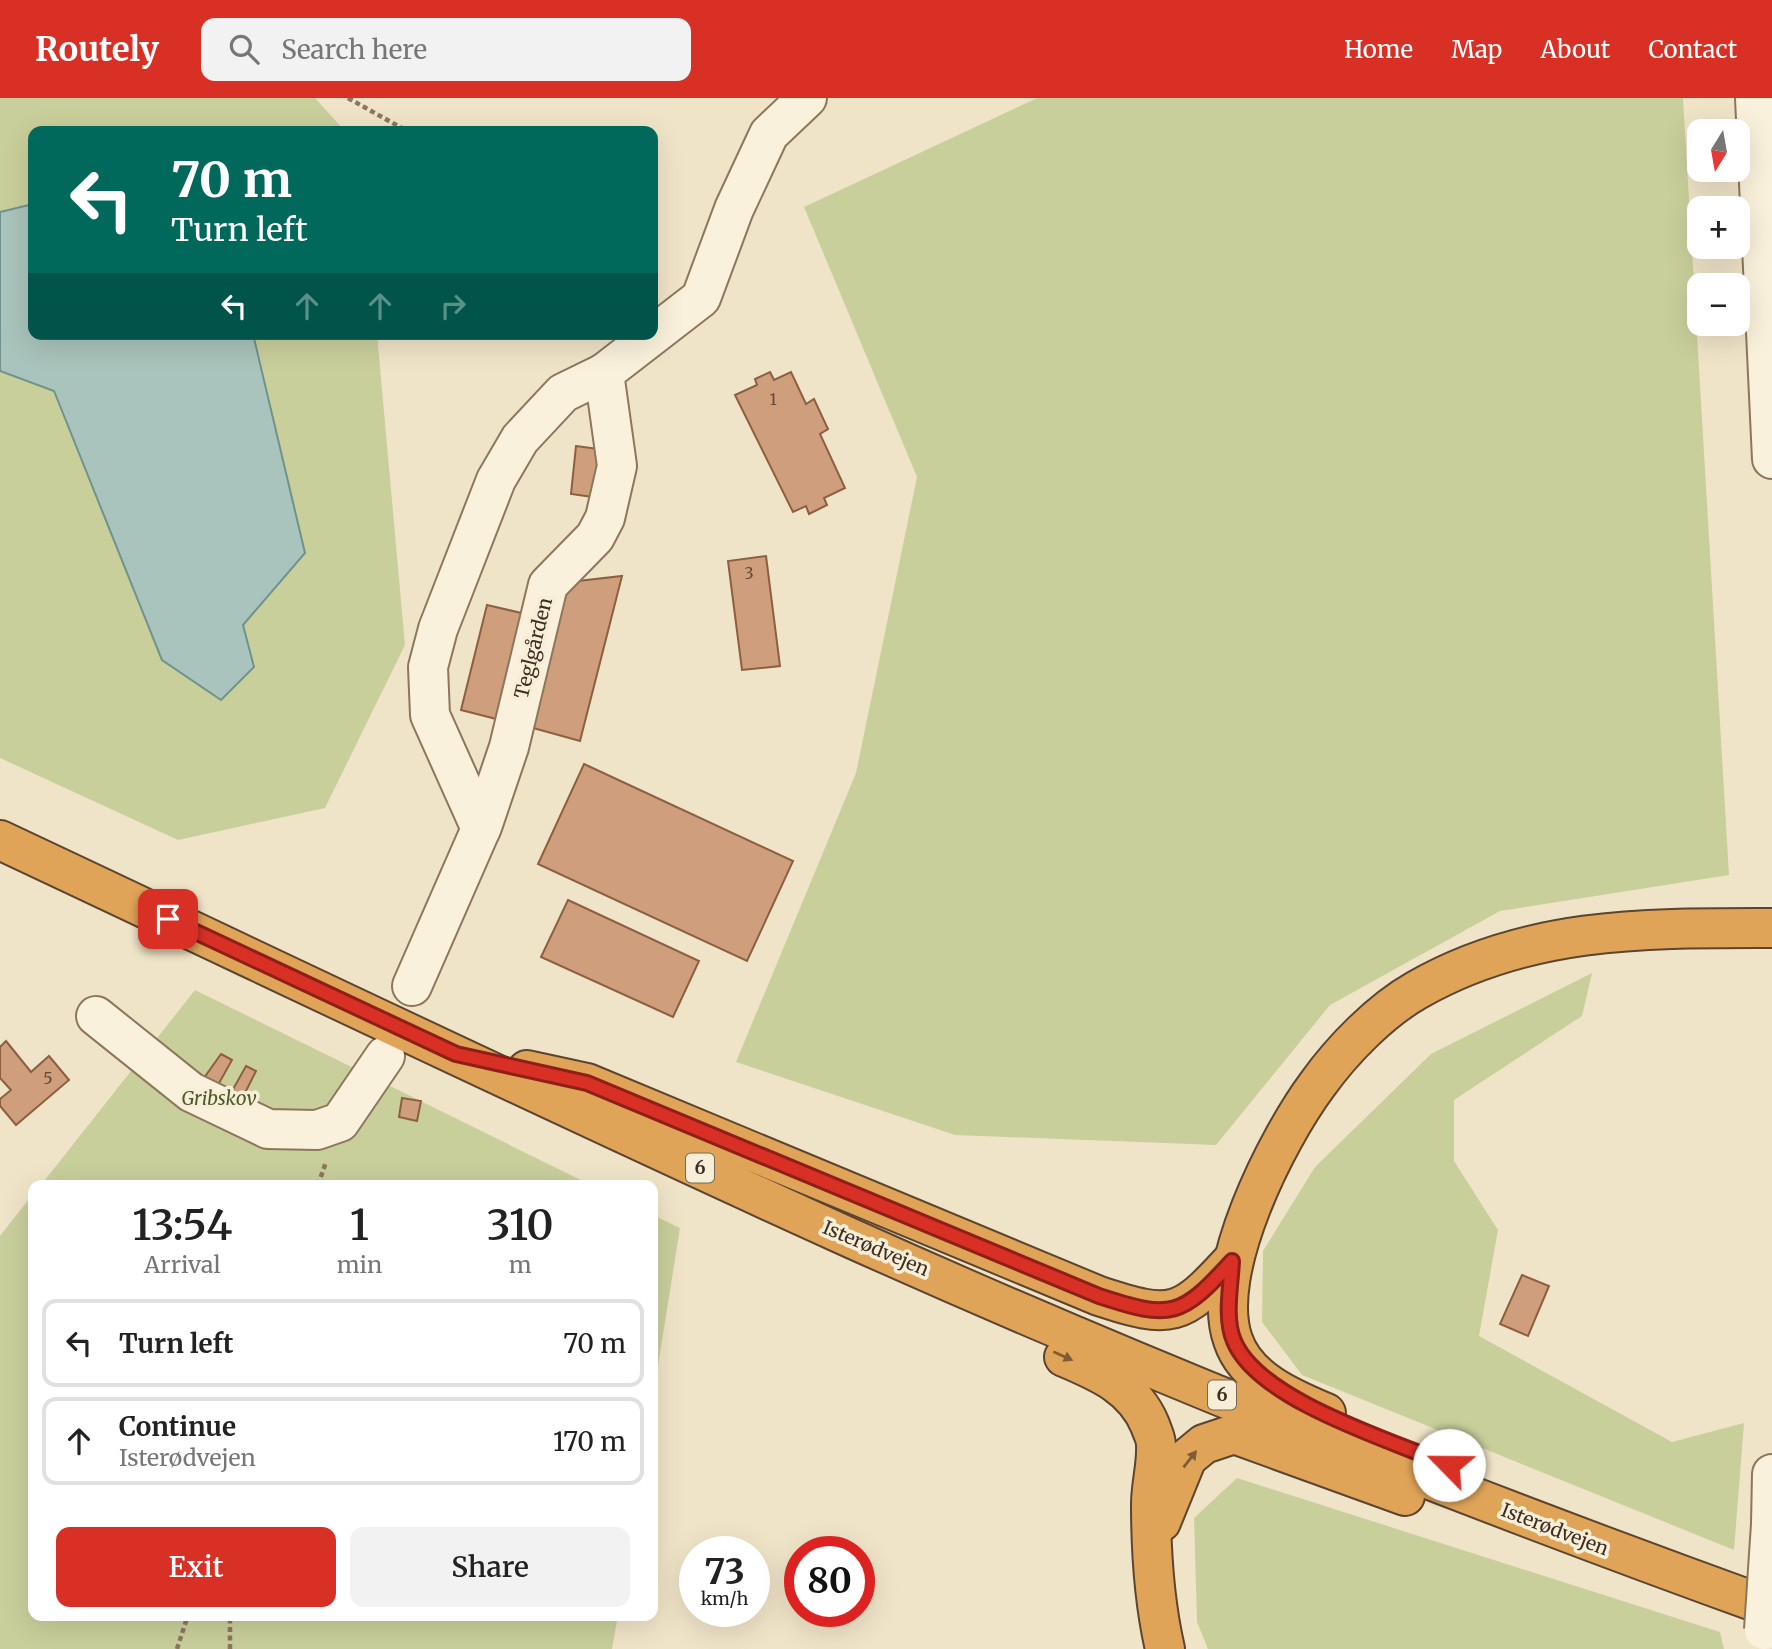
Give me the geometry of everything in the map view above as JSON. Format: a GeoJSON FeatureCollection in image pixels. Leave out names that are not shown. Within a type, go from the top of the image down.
{"type":"FeatureCollection","features":[{"type":"Feature","properties":{"kind":"highway","name":"Isterødvejen"},"geometry":{"type":"LineString","coordinates":[[0,840],[848,1236],[1179,1378],[1499,1508],[1624,1555],[1767,1629]]}},
{"type":"Feature","properties":{"kind":"highway"},"geometry":{"type":"LineString","coordinates":[[456,1054],[587,1083],[1099,1296],[1141,1310],[1172,1312],[1200,1296],[1232,1261],[1279,1147],[1317,1084],[1367,1030],[1415,991],[1479,961],[1557,937],[1680,927],[1772,928]]}},
{"type":"Feature","properties":{"kind":"highway"},"geometry":{"type":"LineString","coordinates":[[1232,1261],[1232,1339],[1245,1363],[1264,1380],[1302,1403],[1497,1485],[1547,1524]]}},
{"type":"Feature","properties":{"kind":"highway"},"geometry":{"type":"LineString","coordinates":[[946,1278],[1025,1339],[1108,1377],[1131,1395],[1146,1415],[1157,1442],[1151,1502],[1156,1611],[1165,1649]]}},
{"type":"Feature","properties":{"kind":"highway"},"geometry":{"type":"LineString","coordinates":[[1153,1544],[1187,1458],[1204,1444],[1234,1434],[1439,1507],[1499,1508]]}},
{"type":"Feature","properties":{"kind":"street"},"geometry":{"type":"LineString","coordinates":[[658,331],[701,298],[734,209],[769,134],[807,98]]}},
{"type":"Feature","properties":{"kind":"street"},"geometry":{"type":"LineString","coordinates":[[1755,98],[1772,459]]}},
{"type":"Feature","properties":{"kind":"street"},"geometry":{"type":"LineString","coordinates":[[481,830],[430,715],[428,667],[431,655],[496,480],[520,439],[563,393],[604,373],[647,340]]}},
{"type":"Feature","properties":{"kind":"street","name":"Teglgården"},"geometry":{"type":"LineString","coordinates":[[412,986],[481,830],[509,747],[548,585],[595,537],[605,518],[617,466],[604,373]]}},
{"type":"Feature","properties":{"kind":"street"},"geometry":{"type":"LineString","coordinates":[[96,1016],[191,1092],[268,1129],[317,1130],[340,1122],[385,1056]]}},
{"type":"Feature","properties":{"kind":"street"},"geometry":{"type":"LineString","coordinates":[[1767,1629],[1772,1474]]}},
{"type":"Feature","properties":{"kind":"path"},"geometry":{"type":"LineString","coordinates":[[348,98],[398,126]]}},
{"type":"Feature","properties":{"kind":"path"},"geometry":{"type":"LineString","coordinates":[[177,1649],[186,1621]]}},
{"type":"Feature","properties":{"kind":"path"},"geometry":{"type":"LineString","coordinates":[[230,1621],[230,1649]]}},
{"type":"Feature","properties":{"kind":"green space"},"geometry":{"type":"Polygon","coordinates":[[[0,98],[315,98],[340,126],[28,126],[28,205],[0,212],[0,98]]]}},
{"type":"Feature","properties":{"kind":"green space"},"geometry":{"type":"Polygon","coordinates":[[[1037,98],[1683,98],[1689,196],[1687,259],[1693,259],[1693,273],[1687,273],[1687,336],[1697,336],[1729,875],[1500,911],[1330,1005],[1216,1145],[955,1135],[736,1062],[856,773],[917,477],[804,207],[1037,98]]]}},
{"type":"Feature","properties":{"kind":"green space"},"geometry":{"type":"Polygon","coordinates":[[[254,340],[378,340],[405,645],[325,808],[178,840],[0,758],[0,371],[53,391],[162,660],[254,667],[243,626],[305,553],[254,340]]]}},
{"type":"Feature","properties":{"kind":"green space"},"geometry":{"type":"Polygon","coordinates":[[[1592,973],[1582,1016],[1454,1100],[1454,1161],[1498,1230],[1479,1336],[1672,1442],[1744,1423],[1734,1550],[1302,1375],[1262,1322],[1263,1251],[1315,1167],[1431,1054],[1592,973]]]}},
{"type":"Feature","properties":{"kind":"green space","name":"Gribskov"},"geometry":{"type":"Polygon","coordinates":[[[195,990],[581,1180],[45,1180],[195,990]]]}},
{"type":"Feature","properties":{"kind":"green space"},"geometry":{"type":"Polygon","coordinates":[[[28,1200],[28,1621],[617,1621],[612,1649],[0,1649],[0,1236],[28,1200]]]}},
{"type":"Feature","properties":{"kind":"green space"},"geometry":{"type":"Polygon","coordinates":[[[658,1217],[680,1228],[658,1366],[658,1217]]]}},
{"type":"Feature","properties":{"kind":"green space"},"geometry":{"type":"Polygon","coordinates":[[[1237,1478],[1720,1632],[1724,1649],[1208,1649],[1197,1622],[1194,1518],[1237,1478]]]}},
{"type":"Feature","properties":{"kind":"water"},"geometry":{"type":"Polygon","coordinates":[[[28,205],[28,340],[254,340],[305,553],[243,625],[254,667],[221,700],[162,660],[54,391],[0,371],[0,212],[28,205]]]}},
{"type":"Feature","properties":{"kind":"building"},"geometry":{"type":"Polygon","coordinates":[[[770,372],[774,380],[791,372],[806,404],[814,399],[828,429],[820,434],[845,488],[824,498],[827,505],[809,514],[806,506],[793,512],[735,395],[757,385],[755,379],[770,372]]]}},
{"type":"Feature","properties":{"kind":"building"},"geometry":{"type":"Polygon","coordinates":[[[576,446],[599,449],[593,497],[571,494],[576,446]]]}},
{"type":"Feature","properties":{"kind":"building"},"geometry":{"type":"Polygon","coordinates":[[[766,556],[780,666],[742,670],[728,561],[766,556]]]}},
{"type":"Feature","properties":{"kind":"building"},"geometry":{"type":"Polygon","coordinates":[[[622,576],[580,741],[526,726],[561,583],[622,576]]]}},
{"type":"Feature","properties":{"kind":"building"},"geometry":{"type":"Polygon","coordinates":[[[487,605],[530,615],[504,721],[461,710],[487,605]]]}},
{"type":"Feature","properties":{"kind":"building"},"geometry":{"type":"Polygon","coordinates":[[[584,764],[793,861],[747,961],[538,864],[584,764]]]}},
{"type":"Feature","properties":{"kind":"building"},"geometry":{"type":"Polygon","coordinates":[[[568,900],[699,961],[673,1017],[541,957],[568,900]]]}},
{"type":"Feature","properties":{"kind":"building"},"geometry":{"type":"Polygon","coordinates":[[[6,1041],[31,1072],[49,1056],[69,1080],[16,1125],[0,1106],[0,1099],[11,1090],[0,1078],[0,1047],[6,1041]]]}},
{"type":"Feature","properties":{"kind":"building"},"geometry":{"type":"Polygon","coordinates":[[[221,1054],[232,1060],[218,1085],[204,1078],[221,1054]]]}},
{"type":"Feature","properties":{"kind":"building"},"geometry":{"type":"Polygon","coordinates":[[[246,1066],[256,1071],[243,1097],[232,1091],[246,1066]]]}},
{"type":"Feature","properties":{"kind":"building"},"geometry":{"type":"Polygon","coordinates":[[[402,1098],[421,1101],[417,1121],[399,1117],[402,1098]]]}},
{"type":"Feature","properties":{"kind":"building"},"geometry":{"type":"Polygon","coordinates":[[[1522,1275],[1549,1286],[1528,1336],[1500,1324],[1522,1275]]]}},
{"type":"Feature","properties":{"kind":"route"},"geometry":{"type":"LineString","coordinates":[[168,919],[456,1054],[587,1083],[1099,1296],[1141,1310],[1172,1312],[1200,1296],[1232,1261],[1232,1339],[1245,1363],[1264,1380],[1302,1403],[1449,1465]]}}]}
